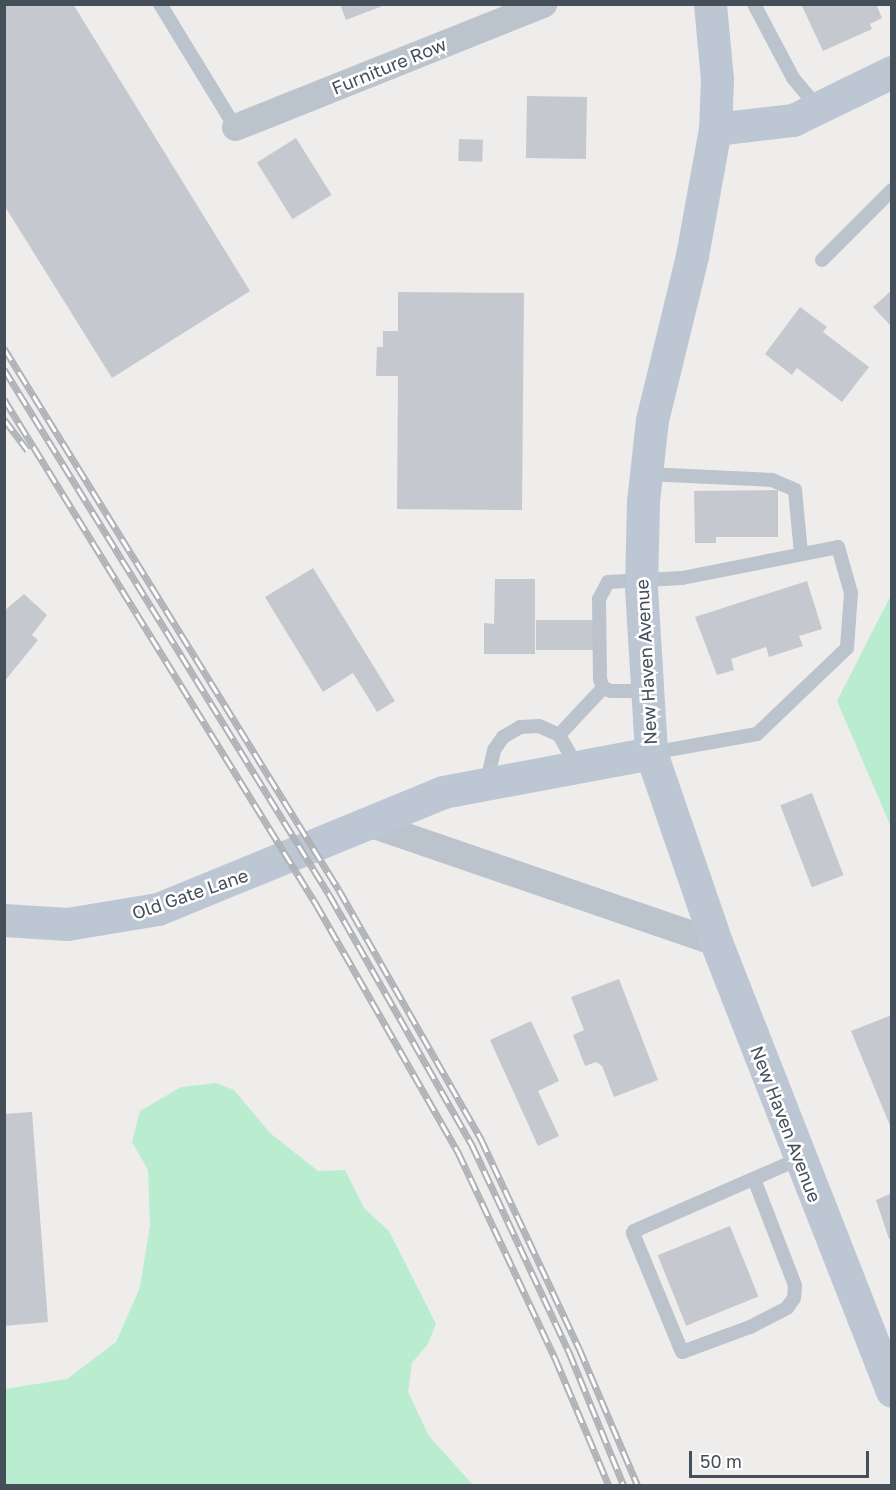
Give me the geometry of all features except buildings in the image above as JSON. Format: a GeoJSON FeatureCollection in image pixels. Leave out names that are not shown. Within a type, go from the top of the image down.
{"type":"FeatureCollection","features":[{"type":"Feature","properties":{"kind":"main road","name":"New Haven Avenue"},"geometry":{"type":"LineString","coordinates":[[710,4],[717,80],[715,129],[692,256],[652,420],[646,474],[641,581],[645,691],[651,753],[716,942],[891,1391]]}},
{"type":"Feature","properties":{"kind":"main road"},"geometry":{"type":"LineString","coordinates":[[715,129],[769,126],[820,110],[891,72]]}},
{"type":"Feature","properties":{"kind":"main road","name":"Old Gate Lane"},"geometry":{"type":"LineString","coordinates":[[4,920],[67,924],[158,909],[247,875],[365,822],[443,792],[487,781],[651,753]]}},
{"type":"Feature","properties":{"kind":"street","name":"Furniture Row"},"geometry":{"type":"LineString","coordinates":[[235,127],[543,4]]}},
{"type":"Feature","properties":{"kind":"street"},"geometry":{"type":"LineString","coordinates":[[365,822],[716,942]]}},
{"type":"Feature","properties":{"kind":"lane"},"geometry":{"type":"LineString","coordinates":[[160,4],[235,127]]}},
{"type":"Feature","properties":{"kind":"lane"},"geometry":{"type":"LineString","coordinates":[[754,4],[793,78],[820,110]]}},
{"type":"Feature","properties":{"kind":"lane"},"geometry":{"type":"LineString","coordinates":[[822,260],[891,190]]}},
{"type":"Feature","properties":{"kind":"lane"},"geometry":{"type":"LineString","coordinates":[[646,474],[772,480],[795,490],[801,554]]}},
{"type":"Feature","properties":{"kind":"lane"},"geometry":{"type":"LineString","coordinates":[[559,735],[603,688],[601,590],[608,582],[682,578],[838,547],[851,593],[847,648],[757,734],[651,753]]}},
{"type":"Feature","properties":{"kind":"lane"},"geometry":{"type":"LineString","coordinates":[[603,688],[645,691]]}},
{"type":"Feature","properties":{"kind":"lane"},"geometry":{"type":"LineString","coordinates":[[487,781],[494,750],[503,737],[520,727],[538,726],[559,735],[577,766]]}},
{"type":"Feature","properties":{"kind":"lane"},"geometry":{"type":"LineString","coordinates":[[754,1179],[795,1286],[794,1298],[787,1308],[750,1327],[682,1352],[633,1233],[754,1179],[799,1159]]}},
{"type":"Feature","properties":{"kind":"green space"},"geometry":{"type":"Polygon","coordinates":[[[891,595],[891,827],[837,701],[891,595]]]}},
{"type":"Feature","properties":{"kind":"green space"},"geometry":{"type":"Polygon","coordinates":[[[216,1083],[234,1090],[270,1133],[318,1171],[345,1170],[364,1208],[389,1231],[436,1324],[428,1344],[412,1363],[408,1392],[429,1436],[473,1485],[5,1485],[5,1389],[67,1379],[116,1342],[140,1287],[150,1225],[148,1170],[132,1142],[140,1111],[181,1087],[216,1083]]]}},
{"type":"Feature","properties":{"kind":"railway"},"geometry":{"type":"LineString","coordinates":[[4,348],[339,890],[481,1139],[579,1348],[638,1486]]}},
{"type":"Feature","properties":{"kind":"railway"},"geometry":{"type":"LineString","coordinates":[[4,369],[330,896],[472,1145],[569,1352],[624,1486]]}},
{"type":"Feature","properties":{"kind":"railway"},"geometry":{"type":"LineString","coordinates":[[4,399],[316,904],[458,1152],[555,1358],[609,1486]]}},
{"type":"Feature","properties":{"kind":"railway"},"geometry":{"type":"LineString","coordinates":[[4,419],[27,450]]}}]}
